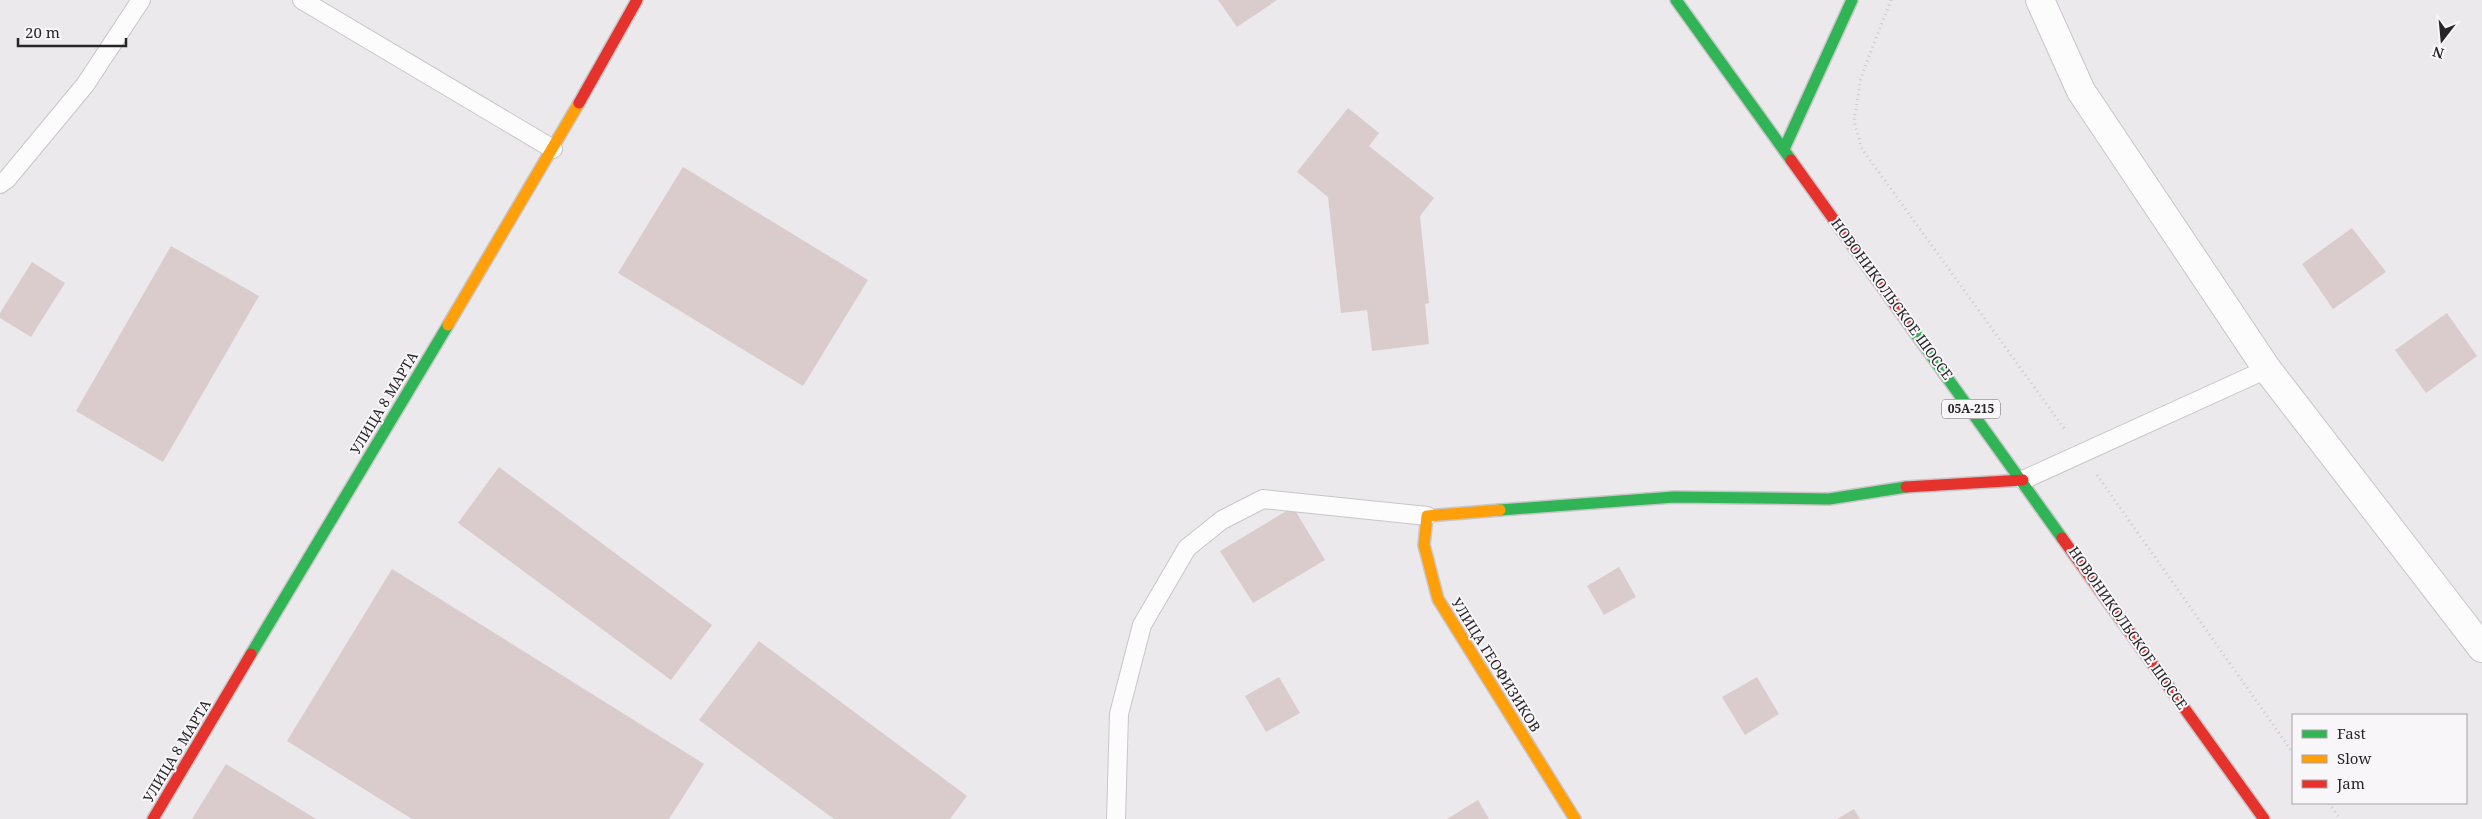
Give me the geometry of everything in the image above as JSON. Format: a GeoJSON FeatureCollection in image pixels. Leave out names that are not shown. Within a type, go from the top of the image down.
{"type":"FeatureCollection","features":[{"type":"Feature","properties":{"kind":"main road","name":"УЛИЦА 8 МАРТА"},"geometry":{"type":"LineString","coordinates":[[153,819],[553,150],[638,0]]}},
{"type":"Feature","properties":{"kind":"main road","name":"НОВОНИКОЛЬСКОЕ ШОССЕ"},"geometry":{"type":"LineString","coordinates":[[1676,0],[2023,480],[2264,819]]}},
{"type":"Feature","properties":{"kind":"main road"},"geometry":{"type":"LineString","coordinates":[[1784,149],[1852,0]]}},
{"type":"Feature","properties":{"kind":"main road"},"geometry":{"type":"LineString","coordinates":[[1427,516],[1674,497],[1829,499],[1906,487],[2023,480]]}},
{"type":"Feature","properties":{"kind":"main road","name":"УЛИЦА ГЕОФИЗИКОВ"},"geometry":{"type":"LineString","coordinates":[[1427,516],[1424,545],[1438,599],[1575,819]]}},
{"type":"Feature","properties":{"kind":"street"},"geometry":{"type":"LineString","coordinates":[[2040,0],[2081,90],[2267,369],[2482,648]]}},
{"type":"Feature","properties":{"kind":"lane"},"geometry":{"type":"LineString","coordinates":[[0,184],[85,85],[141,0]]}},
{"type":"Feature","properties":{"kind":"lane"},"geometry":{"type":"LineString","coordinates":[[302,0],[553,150]]}},
{"type":"Feature","properties":{"kind":"lane"},"geometry":{"type":"LineString","coordinates":[[2023,480],[2267,369]]}},
{"type":"Feature","properties":{"kind":"lane"},"geometry":{"type":"LineString","coordinates":[[1116,819],[1119,714],[1142,624],[1187,548],[1222,520],[1264,498],[1427,516]]}},
{"type":"Feature","properties":{"kind":"path"},"geometry":{"type":"LineString","coordinates":[[1891,0],[1861,76],[1854,121],[1862,149],[2082,453],[2292,752]]}},
{"type":"Feature","properties":{"kind":"path"},"geometry":{"type":"LineString","coordinates":[[2330,804],[2340,819]]}},
{"type":"Feature","properties":{"kind":"building"},"geometry":{"type":"Polygon","coordinates":[[[1218,0],[1277,0],[1237,27],[1218,0]]]}},
{"type":"Feature","properties":{"kind":"building"},"geometry":{"type":"Polygon","coordinates":[[[1348,108],[1379,133],[1369,146],[1434,198],[1420,216],[1429,303],[1425,304],[1429,344],[1372,351],[1367,310],[1341,313],[1328,197],[1297,172],[1348,108]]]}},
{"type":"Feature","properties":{"kind":"building"},"geometry":{"type":"Polygon","coordinates":[[[683,167],[868,280],[803,386],[618,273],[683,167]]]}},
{"type":"Feature","properties":{"kind":"building"},"geometry":{"type":"Polygon","coordinates":[[[2352,228],[2386,272],[2333,309],[2302,264],[2352,228]]]}},
{"type":"Feature","properties":{"kind":"building"},"geometry":{"type":"Polygon","coordinates":[[[171,246],[259,296],[163,462],[76,411],[171,246]]]}},
{"type":"Feature","properties":{"kind":"building"},"geometry":{"type":"Polygon","coordinates":[[[32,262],[65,283],[31,337],[0,318],[0,313],[32,262]]]}},
{"type":"Feature","properties":{"kind":"building"},"geometry":{"type":"Polygon","coordinates":[[[2447,313],[2477,356],[2426,393],[2395,350],[2447,313]]]}},
{"type":"Feature","properties":{"kind":"building"},"geometry":{"type":"Polygon","coordinates":[[[499,467],[712,625],[671,680],[458,523],[499,467]]]}},
{"type":"Feature","properties":{"kind":"building"},"geometry":{"type":"Polygon","coordinates":[[[1293,507],[1325,560],[1253,603],[1220,551],[1293,507]]]}},
{"type":"Feature","properties":{"kind":"building"},"geometry":{"type":"Polygon","coordinates":[[[1619,567],[1636,597],[1604,615],[1587,586],[1619,567]]]}},
{"type":"Feature","properties":{"kind":"building"},"geometry":{"type":"Polygon","coordinates":[[[392,569],[704,764],[669,819],[412,819],[287,741],[392,569]]]}},
{"type":"Feature","properties":{"kind":"building"},"geometry":{"type":"Polygon","coordinates":[[[759,641],[967,796],[950,819],[834,819],[699,720],[759,641]]]}},
{"type":"Feature","properties":{"kind":"building"},"geometry":{"type":"Polygon","coordinates":[[[1279,677],[1300,713],[1266,732],[1245,696],[1279,677]]]}},
{"type":"Feature","properties":{"kind":"building"},"geometry":{"type":"Polygon","coordinates":[[[1757,677],[1779,714],[1745,735],[1722,697],[1757,677]]]}},
{"type":"Feature","properties":{"kind":"building"},"geometry":{"type":"Polygon","coordinates":[[[226,764],[316,819],[192,819],[226,764]]]}},
{"type":"Feature","properties":{"kind":"building"},"geometry":{"type":"Polygon","coordinates":[[[1478,800],[1489,819],[1447,819],[1478,800]]]}},
{"type":"Feature","properties":{"kind":"building"},"geometry":{"type":"Polygon","coordinates":[[[1854,809],[1860,819],[1837,819],[1854,809]]]}},
{"type":"Feature","properties":{"kind":"traffic: fast"},"geometry":{"type":"LineString","coordinates":[[1676,0],[1791,160]]}},
{"type":"Feature","properties":{"kind":"traffic: fast"},"geometry":{"type":"LineString","coordinates":[[1784,149],[1852,0]]}},
{"type":"Feature","properties":{"kind":"traffic: fast"},"geometry":{"type":"LineString","coordinates":[[251,654],[448,325]]}},
{"type":"Feature","properties":{"kind":"traffic: fast"},"geometry":{"type":"LineString","coordinates":[[1913,330],[2062,538]]}},
{"type":"Feature","properties":{"kind":"traffic: fast"},"geometry":{"type":"LineString","coordinates":[[1500,510],[1674,497],[1829,499],[1906,487]]}},
{"type":"Feature","properties":{"kind":"traffic: slow"},"geometry":{"type":"LineString","coordinates":[[448,325],[579,103]]}},
{"type":"Feature","properties":{"kind":"traffic: slow"},"geometry":{"type":"LineString","coordinates":[[1500,510],[1427,516],[1424,545],[1438,599],[1575,819]]}},
{"type":"Feature","properties":{"kind":"traffic: jam"},"geometry":{"type":"LineString","coordinates":[[579,103],[637,0]]}},
{"type":"Feature","properties":{"kind":"traffic: jam"},"geometry":{"type":"LineString","coordinates":[[1791,160],[1913,330]]}},
{"type":"Feature","properties":{"kind":"traffic: jam"},"geometry":{"type":"LineString","coordinates":[[1906,487],[2023,480]]}},
{"type":"Feature","properties":{"kind":"traffic: jam"},"geometry":{"type":"LineString","coordinates":[[2062,538],[2264,819]]}},
{"type":"Feature","properties":{"kind":"traffic: jam"},"geometry":{"type":"LineString","coordinates":[[153,819],[251,654]]}}]}
